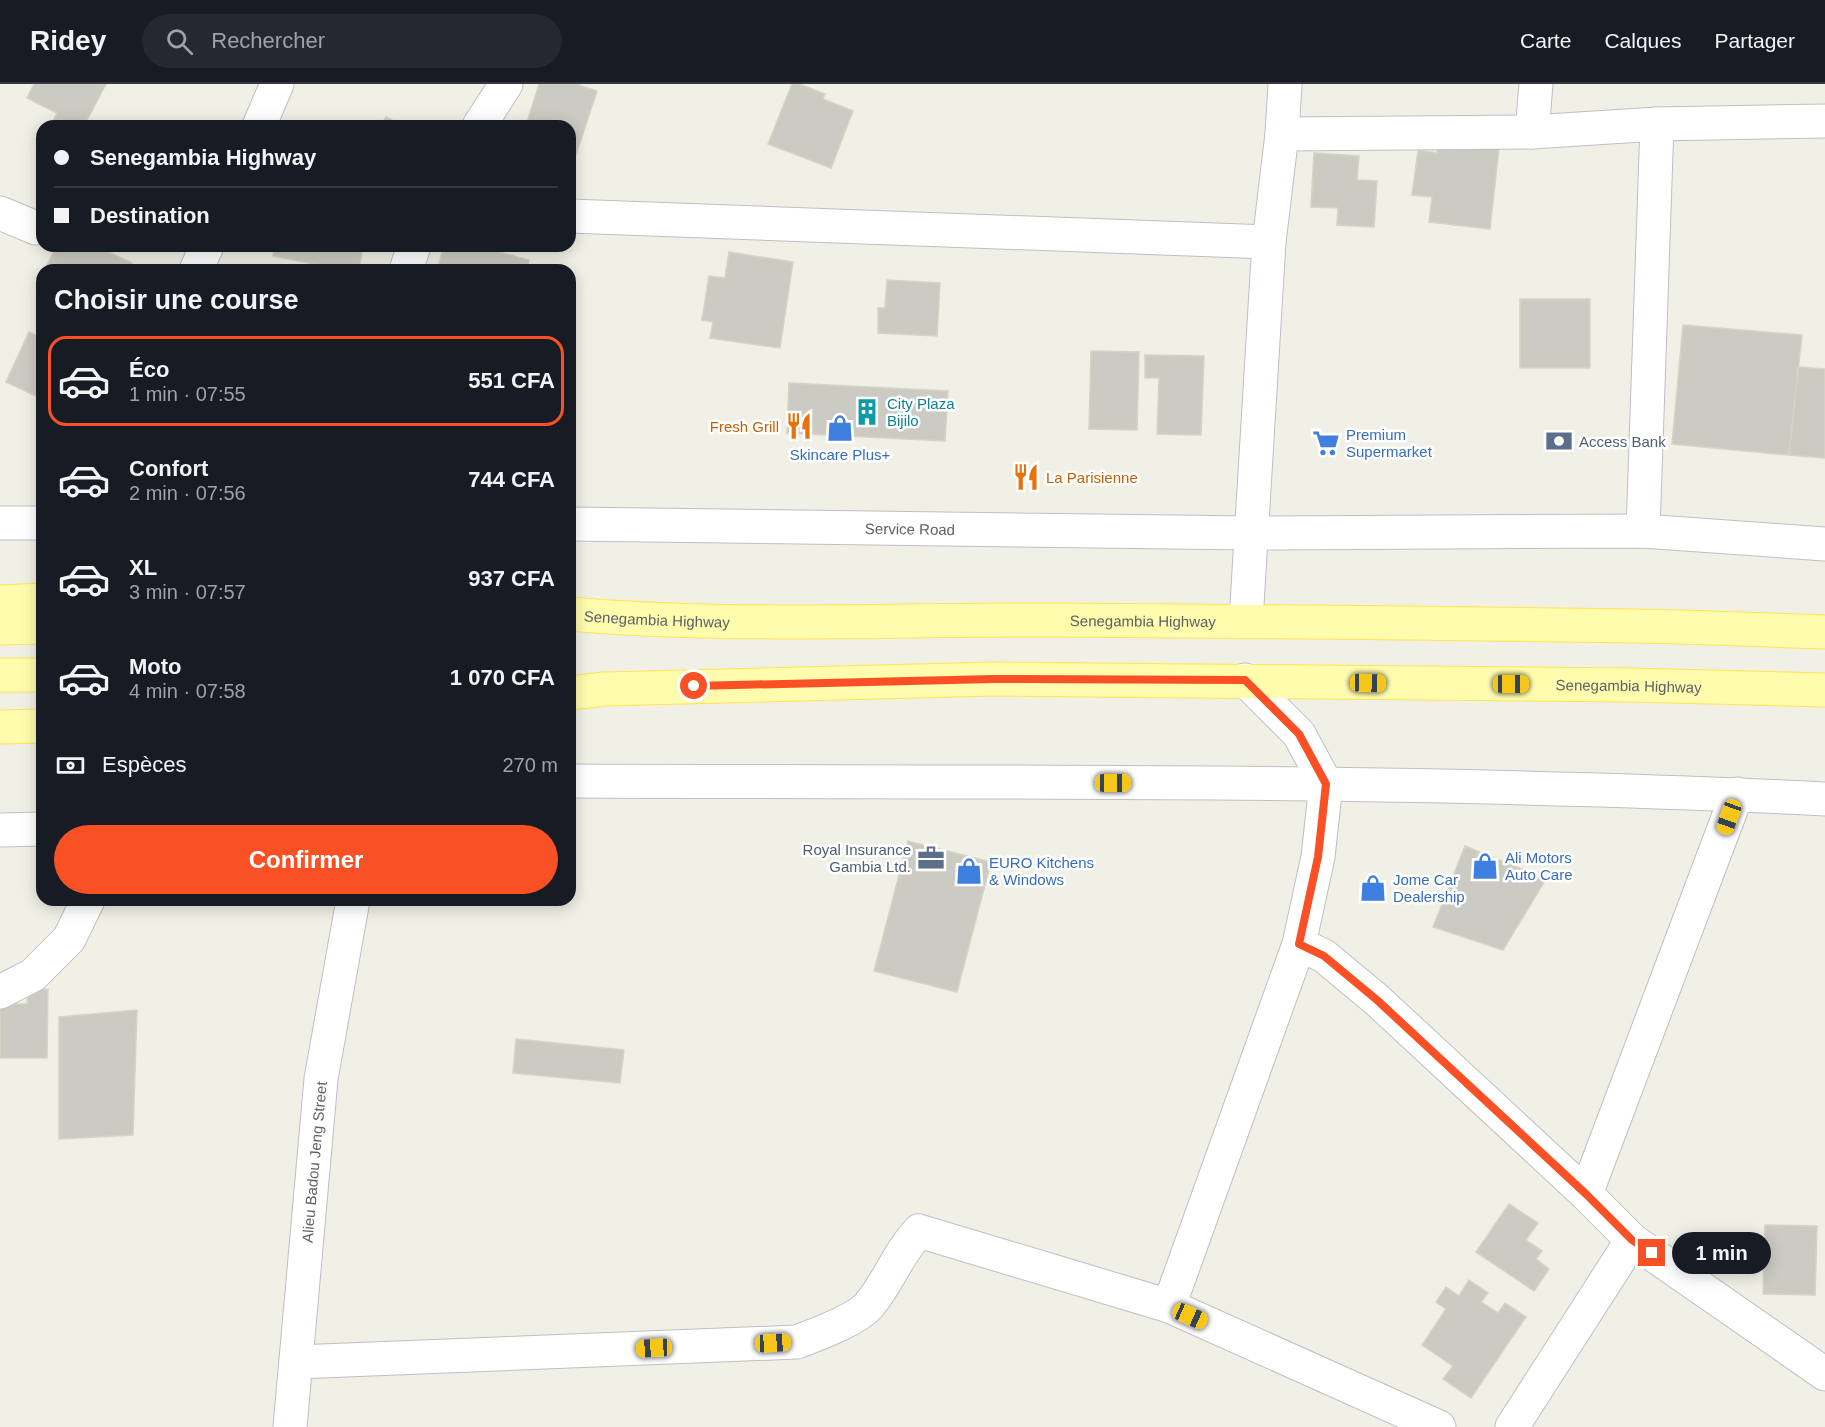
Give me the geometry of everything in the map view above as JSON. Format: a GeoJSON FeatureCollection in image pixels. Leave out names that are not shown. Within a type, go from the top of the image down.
{"type":"FeatureCollection","features":[{"type":"Feature","properties":{"kind":"main road"},"geometry":{"type":"LineString","coordinates":[[0,602],[36,600]]}},
{"type":"Feature","properties":{"kind":"main road","name":"Senegambia Highway"},"geometry":{"type":"LineString","coordinates":[[576,615],[627,619],[897,622],[1246,621],[1632,626],[1825,632]]}},
{"type":"Feature","properties":{"kind":"main road"},"geometry":{"type":"LineString","coordinates":[[576,620],[627,619]]}},
{"type":"Feature","properties":{"kind":"main road"},"geometry":{"type":"LineString","coordinates":[[0,628],[36,627]]}},
{"type":"Feature","properties":{"kind":"main road"},"geometry":{"type":"LineString","coordinates":[[0,675],[36,675]]}},
{"type":"Feature","properties":{"kind":"main road","name":"Senegambia Highway"},"geometry":{"type":"LineString","coordinates":[[576,692],[604,689],[981,679],[1630,685],[1825,690]]}},
{"type":"Feature","properties":{"kind":"main road"},"geometry":{"type":"LineString","coordinates":[[576,686],[604,689]]}},
{"type":"Feature","properties":{"kind":"main road"},"geometry":{"type":"LineString","coordinates":[[0,727],[36,726]]}},
{"type":"Feature","properties":{"kind":"street"},"geometry":{"type":"LineString","coordinates":[[262,120],[277,84]]}},
{"type":"Feature","properties":{"kind":"street"},"geometry":{"type":"LineString","coordinates":[[483,120],[506,84]]}},
{"type":"Feature","properties":{"kind":"street"},"geometry":{"type":"LineString","coordinates":[[1246,621],[1269,242],[1282,134],[1285,84]]}},
{"type":"Feature","properties":{"kind":"street"},"geometry":{"type":"LineString","coordinates":[[1532,132],[1536,84]]}},
{"type":"Feature","properties":{"kind":"street"},"geometry":{"type":"LineString","coordinates":[[1282,134],[1532,132],[1657,124],[1825,121]]}},
{"type":"Feature","properties":{"kind":"street"},"geometry":{"type":"LineString","coordinates":[[1642,531],[1657,124]]}},
{"type":"Feature","properties":{"kind":"street"},"geometry":{"type":"LineString","coordinates":[[0,213],[36,228]]}},
{"type":"Feature","properties":{"kind":"street"},"geometry":{"type":"LineString","coordinates":[[576,216],[1269,242]]}},
{"type":"Feature","properties":{"kind":"street"},"geometry":{"type":"LineString","coordinates":[[0,523],[36,524]]}},
{"type":"Feature","properties":{"kind":"street","name":"Service Road"},"geometry":{"type":"LineString","coordinates":[[576,524],[1252,533],[1642,531],[1825,544]]}},
{"type":"Feature","properties":{"kind":"street"},"geometry":{"type":"LineString","coordinates":[[1169,1306],[1299,944],[1318,857],[1326,784],[1299,734],[1245,680]]}},
{"type":"Feature","properties":{"kind":"street"},"geometry":{"type":"LineString","coordinates":[[576,781],[1326,784],[1737,794],[1825,799]]}},
{"type":"Feature","properties":{"kind":"street"},"geometry":{"type":"LineString","coordinates":[[1586,1194],[1737,794]]}},
{"type":"Feature","properties":{"kind":"street"},"geometry":{"type":"LineString","coordinates":[[0,830],[36,830]]}},
{"type":"Feature","properties":{"kind":"street"},"geometry":{"type":"LineString","coordinates":[[0,992],[33,975],[69,939],[85,906]]}},
{"type":"Feature","properties":{"kind":"street","name":"Alieu Badou Jeng Street"},"geometry":{"type":"LineString","coordinates":[[290,1427],[321,1078],[352,906]]}},
{"type":"Feature","properties":{"kind":"street"},"geometry":{"type":"LineString","coordinates":[[1299,944],[1324,956],[1377,1000],[1586,1194],[1632,1240],[1825,1374]]}},
{"type":"Feature","properties":{"kind":"street"},"geometry":{"type":"LineString","coordinates":[[296,1362],[797,1342],[833,1328],[869,1306],[905,1246],[919,1231],[1169,1306],[1439,1427]]}},
{"type":"Feature","properties":{"kind":"street"},"geometry":{"type":"LineString","coordinates":[[1512,1427],[1632,1240]]}},
{"type":"Feature","properties":{"kind":"building"},"geometry":{"type":"Polygon","coordinates":[[[34,84],[106,84],[87,120],[54,120],[57,113],[27,98],[34,84]]]}},
{"type":"Feature","properties":{"kind":"building"},"geometry":{"type":"Polygon","coordinates":[[[539,84],[576,84],[597,91],[576,155],[576,120],[528,120],[539,84]]]}},
{"type":"Feature","properties":{"kind":"building"},"geometry":{"type":"Polygon","coordinates":[[[792,84],[799,84],[825,94],[823,99],[853,111],[831,168],[768,144],[792,84]]]}},
{"type":"Feature","properties":{"kind":"building"},"geometry":{"type":"Polygon","coordinates":[[[1438,141],[1499,148],[1490,229],[1429,222],[1432,197],[1412,195],[1418,150],[1437,153],[1438,141]]]}},
{"type":"Feature","properties":{"kind":"building"},"geometry":{"type":"Polygon","coordinates":[[[1314,153],[1359,156],[1357,180],[1377,181],[1374,227],[1337,225],[1338,208],[1311,207],[1314,153]]]}},
{"type":"Feature","properties":{"kind":"building"},"geometry":{"type":"Polygon","coordinates":[[[53,252],[108,252],[132,263],[132,264],[48,264],[53,252]]]}},
{"type":"Feature","properties":{"kind":"building"},"geometry":{"type":"Polygon","coordinates":[[[274,252],[362,252],[360,264],[314,264],[273,256],[274,252]]]}},
{"type":"Feature","properties":{"kind":"building"},"geometry":{"type":"Polygon","coordinates":[[[442,252],[498,252],[529,260],[528,264],[439,264],[442,252]]]}},
{"type":"Feature","properties":{"kind":"building"},"geometry":{"type":"Polygon","coordinates":[[[729,252],[793,262],[780,348],[710,338],[713,322],[702,320],[709,276],[725,278],[729,252]]]}},
{"type":"Feature","properties":{"kind":"building"},"geometry":{"type":"Polygon","coordinates":[[[887,280],[940,283],[937,336],[878,333],[878,308],[885,308],[887,280]]]}},
{"type":"Feature","properties":{"kind":"building"},"geometry":{"type":"Polygon","coordinates":[[[1520,299],[1590,299],[1590,368],[1520,368],[1520,299]]]}},
{"type":"Feature","properties":{"kind":"building"},"geometry":{"type":"Polygon","coordinates":[[[1683,325],[1802,335],[1789,455],[1672,444],[1683,325]]]}},
{"type":"Feature","properties":{"kind":"building"},"geometry":{"type":"Polygon","coordinates":[[[29,332],[36,335],[36,396],[6,382],[29,332]]]}},
{"type":"Feature","properties":{"kind":"building"},"geometry":{"type":"Polygon","coordinates":[[[1091,351],[1139,352],[1137,430],[1089,429],[1091,351]]]}},
{"type":"Feature","properties":{"kind":"building"},"geometry":{"type":"Polygon","coordinates":[[[1145,355],[1204,356],[1201,435],[1157,434],[1159,378],[1145,378],[1145,355]]]}},
{"type":"Feature","properties":{"kind":"building"},"geometry":{"type":"Polygon","coordinates":[[[1798,367],[1825,369],[1825,458],[1789,455],[1798,367]]]}},
{"type":"Feature","properties":{"kind":"building","name":"City Plaza Bijilo"},"geometry":{"type":"Polygon","coordinates":[[[789,383],[948,391],[945,441],[787,433],[789,383]]]}},
{"type":"Feature","properties":{"kind":"building"},"geometry":{"type":"Polygon","coordinates":[[[908,841],[991,862],[957,992],[874,971],[908,841]]]}},
{"type":"Feature","properties":{"kind":"building"},"geometry":{"type":"Polygon","coordinates":[[[1465,846],[1546,879],[1503,950],[1433,927],[1465,846]]]}},
{"type":"Feature","properties":{"kind":"building"},"geometry":{"type":"Polygon","coordinates":[[[48,989],[47,1058],[0,1058],[0,1004],[27,1004],[28,991],[48,989]]]}},
{"type":"Feature","properties":{"kind":"building"},"geometry":{"type":"Polygon","coordinates":[[[137,1010],[133,1135],[59,1139],[59,1017],[137,1010]]]}},
{"type":"Feature","properties":{"kind":"building"},"geometry":{"type":"Polygon","coordinates":[[[516,1039],[624,1050],[620,1083],[513,1073],[516,1039]]]}},
{"type":"Feature","properties":{"kind":"building"},"geometry":{"type":"Polygon","coordinates":[[[1509,1204],[1538,1223],[1526,1240],[1542,1251],[1536,1259],[1549,1269],[1534,1291],[1476,1252],[1509,1204]]]}},
{"type":"Feature","properties":{"kind":"building"},"geometry":{"type":"Polygon","coordinates":[[[1765,1225],[1817,1226],[1815,1295],[1763,1294],[1765,1225]]]}},
{"type":"Feature","properties":{"kind":"building"},"geometry":{"type":"Polygon","coordinates":[[[1469,1280],[1488,1293],[1481,1302],[1498,1313],[1505,1303],[1526,1317],[1471,1398],[1443,1379],[1453,1366],[1422,1345],[1446,1309],[1436,1302],[1446,1287],[1459,1296],[1469,1280]]]}},
{"type":"Feature","properties":{"kind":"place","name":"City Plaza Bijilo"},"geometry":{"type":"Point","coordinates":[867,412]}},
{"type":"Feature","properties":{"kind":"place","name":"Fresh Grill"},"geometry":{"type":"Point","coordinates":[799,426]}},
{"type":"Feature","properties":{"kind":"place","name":"Skincare Plus+"},"geometry":{"type":"Point","coordinates":[840,428]}},
{"type":"Feature","properties":{"kind":"place","name":"Access Bank"},"geometry":{"type":"Point","coordinates":[1559,441]}},
{"type":"Feature","properties":{"kind":"place","name":"Premium Supermarket"},"geometry":{"type":"Point","coordinates":[1326,443]}},
{"type":"Feature","properties":{"kind":"place","name":"La Parisienne"},"geometry":{"type":"Point","coordinates":[1026,477]}},
{"type":"Feature","properties":{"kind":"place","name":"Royal Insurance Gambia Ltd."},"geometry":{"type":"Point","coordinates":[931,858]}},
{"type":"Feature","properties":{"kind":"place","name":"Ali Motors Auto Care"},"geometry":{"type":"Point","coordinates":[1485,866]}},
{"type":"Feature","properties":{"kind":"place","name":"EURO Kitchens & Windows"},"geometry":{"type":"Point","coordinates":[969,871]}},
{"type":"Feature","properties":{"kind":"place","name":"Jome Car Dealership"},"geometry":{"type":"Point","coordinates":[1373,888]}},
{"type":"Feature","properties":{"kind":"route"},"geometry":{"type":"LineString","coordinates":[[694,686],[993,679],[1245,680],[1299,734],[1326,784],[1318,857],[1299,944],[1324,956],[1377,1000],[1586,1194],[1632,1240],[1652,1253]]}}]}
